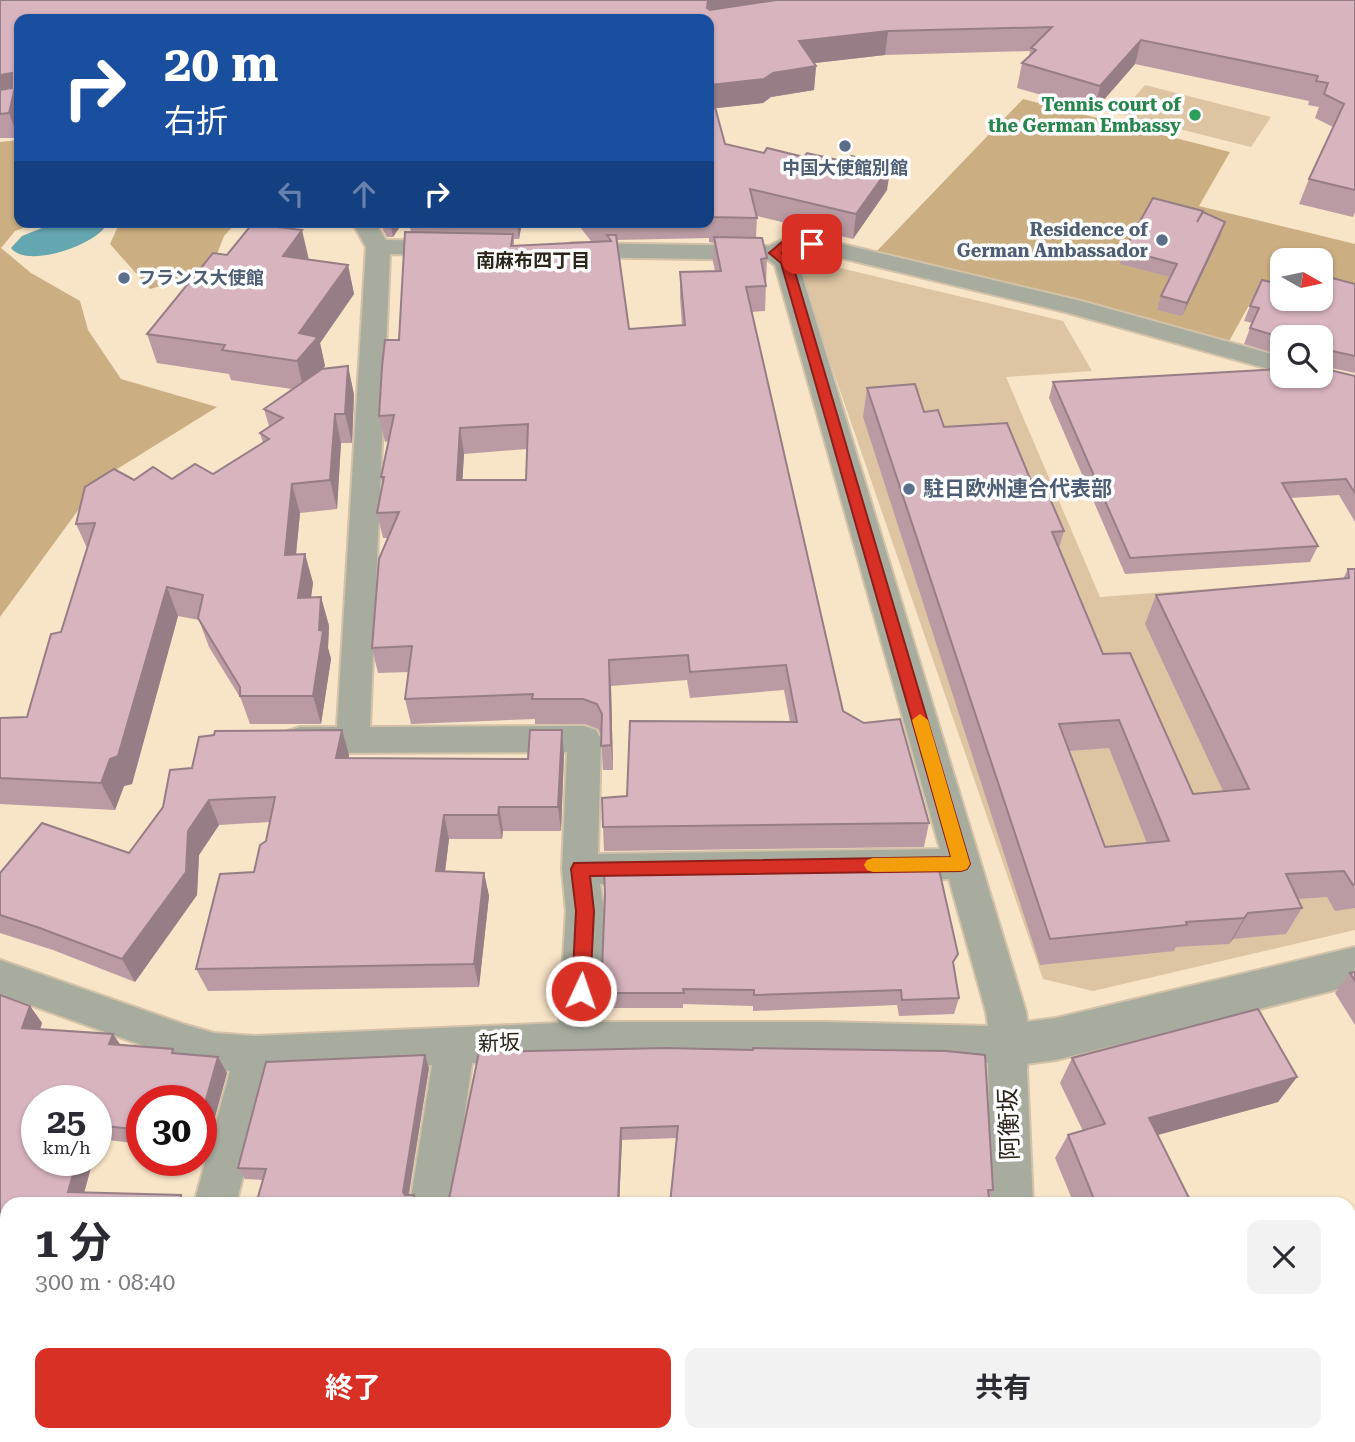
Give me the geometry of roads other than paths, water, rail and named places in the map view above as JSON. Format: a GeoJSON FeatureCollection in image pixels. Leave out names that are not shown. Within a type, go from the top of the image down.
{"type":"FeatureCollection","features":[{"type":"Feature","properties":{"kind":"street"},"geometry":{"type":"LineString","coordinates":[[353,739],[364,564],[378,247],[367,228]]}},
{"type":"Feature","properties":{"kind":"street"},"geometry":{"type":"LineString","coordinates":[[556,250],[638,242],[775,253],[786,245],[812,244],[1072,306],[1270,361]]}},
{"type":"Feature","properties":{"kind":"street"},"geometry":{"type":"LineString","coordinates":[[378,247],[474,249]]}},
{"type":"Feature","properties":{"kind":"street","name":"阿衡坂"},"geometry":{"type":"LineString","coordinates":[[775,253],[786,262],[1006,1012],[1010,1045],[1007,1070],[1012,1197]]}},
{"type":"Feature","properties":{"kind":"street"},"geometry":{"type":"LineString","coordinates":[[273,740],[584,739],[580,869],[585,911],[578,1040]]}},
{"type":"Feature","properties":{"kind":"street"},"geometry":{"type":"LineString","coordinates":[[580,869],[961,864]]}},
{"type":"Feature","properties":{"kind":"street"},"geometry":{"type":"LineString","coordinates":[[1010,1045],[1056,1039],[1355,965]]}},
{"type":"Feature","properties":{"kind":"street","name":"新坂"},"geometry":{"type":"LineString","coordinates":[[0,977],[183,1042],[214,1051],[255,1054],[578,1040],[811,1040],[1010,1045]]}},
{"type":"Feature","properties":{"kind":"street"},"geometry":{"type":"LineString","coordinates":[[432,1197],[455,1045]]}},
{"type":"Feature","properties":{"kind":"street"},"geometry":{"type":"LineString","coordinates":[[217,1197],[255,1054]]}},
{"type":"Feature","properties":{"kind":"water"},"geometry":{"type":"Polygon","coordinates":[[[42,228],[104,228],[88,241],[45,255],[19,254],[11,248],[22,236],[42,228]]]}},
{"type":"Feature","properties":{"kind":"place","name":"Tennis court of the German Embassy"},"geometry":{"type":"Point","coordinates":[1195,115]}},
{"type":"Feature","properties":{"kind":"place","name":"中国大使館別館"},"geometry":{"type":"Point","coordinates":[845,146]}},
{"type":"Feature","properties":{"kind":"place","name":"Residence of German Ambassador"},"geometry":{"type":"Point","coordinates":[1162,240]}},
{"type":"Feature","properties":{"kind":"place","name":"フランス大使館"},"geometry":{"type":"Point","coordinates":[124,278]}},
{"type":"Feature","properties":{"kind":"place","name":"駐日欧州連合代表部"},"geometry":{"type":"Point","coordinates":[909,489]}},
{"type":"Feature","properties":{"kind":"district","name":"南麻布四丁目"},"geometry":{"type":"Point","coordinates":[533,260]}}]}
